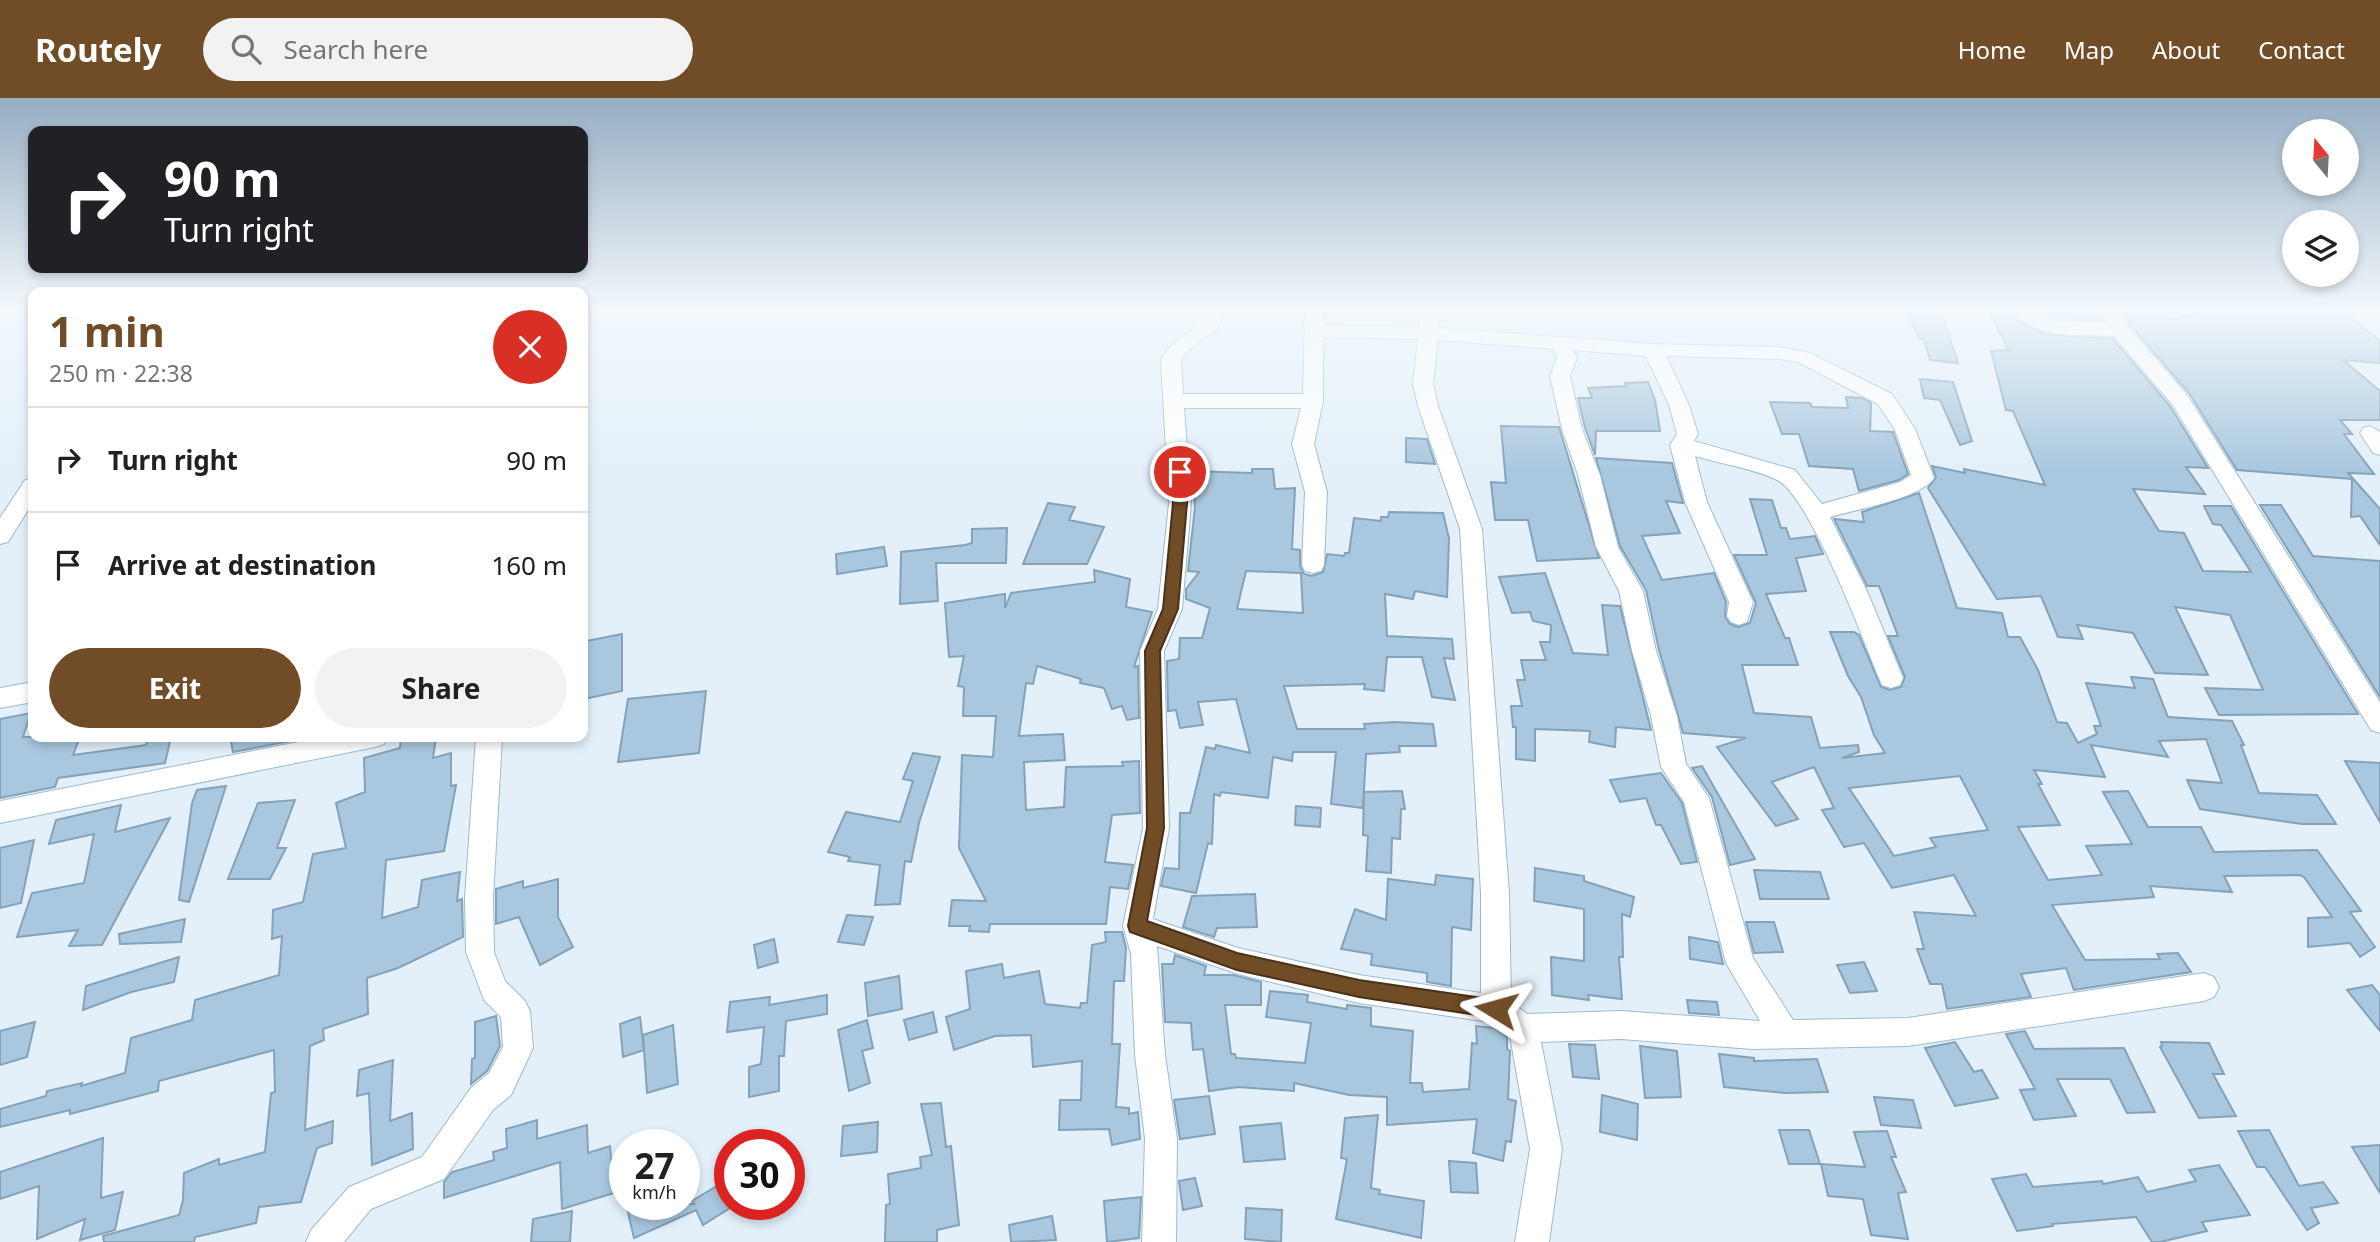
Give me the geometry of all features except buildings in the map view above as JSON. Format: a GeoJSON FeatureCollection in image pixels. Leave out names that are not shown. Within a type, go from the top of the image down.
{"type":"FeatureCollection","features":[{"type":"Feature","properties":{"kind":"street"},"geometry":{"type":"LineString","coordinates":[[1159,1242],[1161,1139],[1150,1055],[1145,954],[1137,926],[1156,828],[1153,651],[1170,609],[1180,503],[1171,363]]}},
{"type":"Feature","properties":{"kind":"street"},"geometry":{"type":"LineString","coordinates":[[1313,363],[1312,401],[1303,444],[1316,492],[1313,565]]}},
{"type":"Feature","properties":{"kind":"street"},"geometry":{"type":"LineString","coordinates":[[1425,363],[1423,384],[1428,406],[1471,529],[1495,893],[1496,1009]]}},
{"type":"Feature","properties":{"kind":"street"},"geometry":{"type":"LineString","coordinates":[[1565,363],[1560,376],[1572,429],[1589,475],[1607,547],[1631,591],[1644,651],[1664,716],[1674,767],[1696,798],[1740,963],[1785,1034]]}},
{"type":"Feature","properties":{"kind":"street"},"geometry":{"type":"LineString","coordinates":[[1659,363],[1679,405],[1688,434],[1681,445],[1696,502],[1741,602],[1739,616]]}},
{"type":"Feature","properties":{"kind":"street"},"geometry":{"type":"LineString","coordinates":[[1815,363],[1885,399],[1905,429],[1923,478],[1908,486],[1817,513]]}},
{"type":"Feature","properties":{"kind":"street"},"geometry":{"type":"LineString","coordinates":[[2149,363],[2180,400],[2380,723]]}},
{"type":"Feature","properties":{"kind":"street"},"geometry":{"type":"LineString","coordinates":[[1175,401],[1312,401]]}},
{"type":"Feature","properties":{"kind":"street"},"geometry":{"type":"LineString","coordinates":[[1681,445],[1787,475],[1817,513],[1856,591],[1891,678]]}},
{"type":"Feature","properties":{"kind":"street"},"geometry":{"type":"LineString","coordinates":[[0,536],[28,493]]}},
{"type":"Feature","properties":{"kind":"street"},"geometry":{"type":"LineString","coordinates":[[0,698],[28,693]]}},
{"type":"Feature","properties":{"kind":"street"},"geometry":{"type":"LineString","coordinates":[[0,812],[350,742]]}},
{"type":"Feature","properties":{"kind":"street"},"geometry":{"type":"LineString","coordinates":[[323,1242],[360,1198],[433,1168],[482,1099],[500,1084],[518,1048],[515,1011],[494,990],[480,952],[479,898],[489,742]]}},
{"type":"Feature","properties":{"kind":"street"},"geometry":{"type":"LineString","coordinates":[[1137,926],[1237,961],[1359,989],[1496,1009],[1523,1028],[1621,1025],[1753,1035],[1908,1032],[2204,987]]}},
{"type":"Feature","properties":{"kind":"street"},"geometry":{"type":"LineString","coordinates":[[1523,1028],[1546,1149],[1532,1242]]}},
{"type":"Feature","properties":{"kind":"route"},"geometry":{"type":"LineString","coordinates":[[1180,472],[1180,503],[1170,609],[1153,651],[1152,718],[1156,828],[1137,926],[1237,961],[1359,989],[1496,1009]]}}]}
